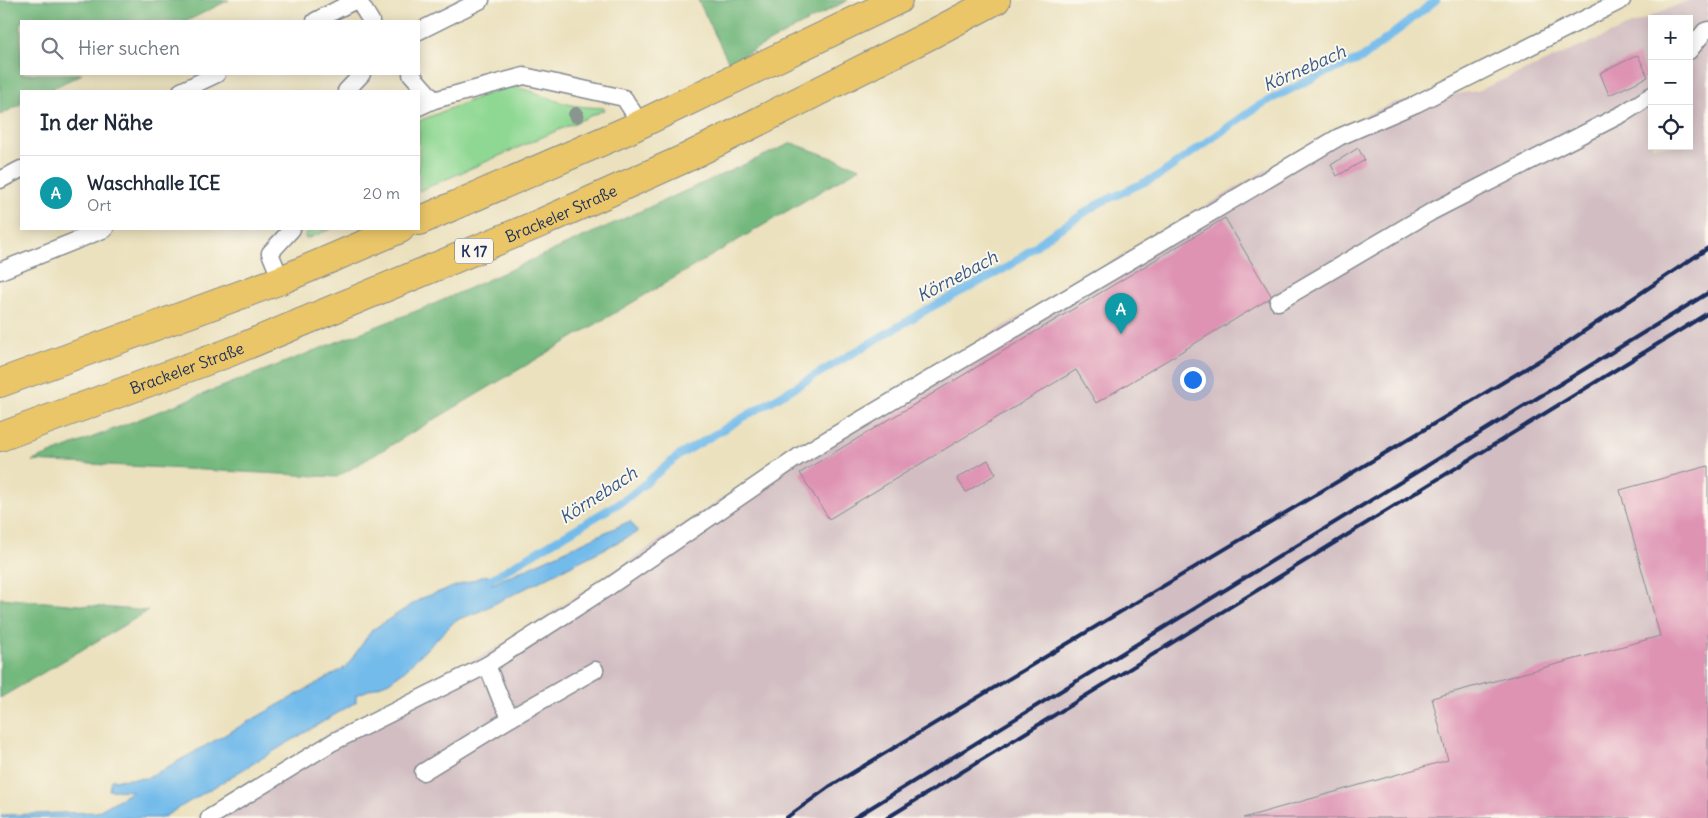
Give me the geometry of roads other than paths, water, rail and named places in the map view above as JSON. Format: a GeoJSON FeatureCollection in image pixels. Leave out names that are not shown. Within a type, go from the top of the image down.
{"type":"FeatureCollection","features":[{"type":"Feature","properties":{"kind":"highway"},"geometry":{"type":"LineString","coordinates":[[420,221],[617,135],[898,0]]}},
{"type":"Feature","properties":{"kind":"highway","name":"Brackeler Straße"},"geometry":{"type":"LineString","coordinates":[[0,437],[228,352],[552,218],[688,158],[996,0]]}},
{"type":"Feature","properties":{"kind":"highway"},"geometry":{"type":"LineString","coordinates":[[0,383],[281,280],[398,230]]}},
{"type":"Feature","properties":{"kind":"lane"},"geometry":{"type":"LineString","coordinates":[[317,20],[357,0],[370,20]]}},
{"type":"Feature","properties":{"kind":"lane"},"geometry":{"type":"LineString","coordinates":[[420,30],[481,0]]}},
{"type":"Feature","properties":{"kind":"lane"},"geometry":{"type":"LineString","coordinates":[[210,818],[333,742],[487,665],[610,586],[798,457],[1339,137],[1416,104],[1622,0]]}},
{"type":"Feature","properties":{"kind":"lane"},"geometry":{"type":"LineString","coordinates":[[1693,46],[1705,31],[1708,30]]}},
{"type":"Feature","properties":{"kind":"lane"},"geometry":{"type":"LineString","coordinates":[[183,90],[215,75]]}},
{"type":"Feature","properties":{"kind":"lane"},"geometry":{"type":"LineString","coordinates":[[347,90],[361,75]]}},
{"type":"Feature","properties":{"kind":"lane"},"geometry":{"type":"LineString","coordinates":[[412,75],[434,100]]}},
{"type":"Feature","properties":{"kind":"lane"},"geometry":{"type":"LineString","coordinates":[[420,107],[434,100],[524,76],[624,98],[640,123]]}},
{"type":"Feature","properties":{"kind":"lane"},"geometry":{"type":"LineString","coordinates":[[1278,302],[1431,212],[1624,113],[1648,98]]}},
{"type":"Feature","properties":{"kind":"lane"},"geometry":{"type":"LineString","coordinates":[[0,180],[20,170]]}},
{"type":"Feature","properties":{"kind":"lane"},"geometry":{"type":"LineString","coordinates":[[0,271],[102,230]]}},
{"type":"Feature","properties":{"kind":"lane"},"geometry":{"type":"LineString","coordinates":[[281,280],[270,253],[291,230]]}},
{"type":"Feature","properties":{"kind":"lane"},"geometry":{"type":"LineString","coordinates":[[487,665],[501,700],[511,718]]}},
{"type":"Feature","properties":{"kind":"lane"},"geometry":{"type":"LineString","coordinates":[[423,772],[511,718],[595,670]]}},
{"type":"Feature","properties":{"kind":"water"},"geometry":{"type":"Polygon","coordinates":[[[630,521],[638,532],[478,612],[456,620],[404,671],[389,682],[356,695],[356,702],[162,818],[1,818],[2,815],[97,812],[133,791],[109,790],[111,780],[148,778],[346,667],[372,630],[422,598],[487,575],[492,584],[630,521]]]}},
{"type":"Feature","properties":{"kind":"waterway","name":"Körnebach"},"geometry":{"type":"LineString","coordinates":[[491,579],[626,499],[678,456],[928,309],[1008,267],[1050,235],[1100,203],[1160,175],[1258,106],[1317,76],[1361,59],[1436,0]]}},
{"type":"Feature","properties":{"kind":"railway"},"geometry":{"type":"LineString","coordinates":[[786,818],[829,787],[1550,354],[1708,248]]}},
{"type":"Feature","properties":{"kind":"railway"},"geometry":{"type":"LineString","coordinates":[[854,818],[1708,293]]}},
{"type":"Feature","properties":{"kind":"railway"},"geometry":{"type":"LineString","coordinates":[[887,818],[1708,313]]}},
{"type":"Feature","properties":{"kind":"place","name":"Waschhalle ICE"},"geometry":{"type":"Point","coordinates":[1121,334]}}]}
